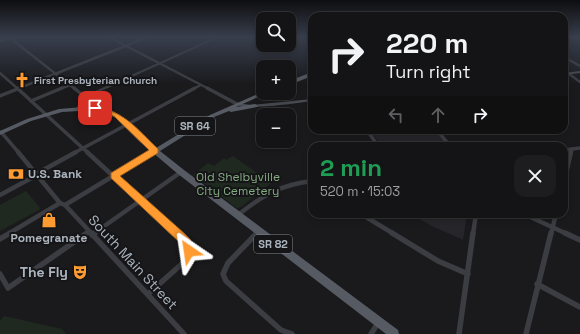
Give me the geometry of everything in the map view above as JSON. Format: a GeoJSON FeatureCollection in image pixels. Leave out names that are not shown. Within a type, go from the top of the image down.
{"type":"FeatureCollection","features":[{"type":"Feature","properties":{"kind":"main road"},"geometry":{"type":"LineString","coordinates":[[568,74],[580,72]]}},
{"type":"Feature","properties":{"kind":"main road"},"geometry":{"type":"LineString","coordinates":[[296,80],[308,76]]}},
{"type":"Feature","properties":{"kind":"main road","name":"SR 64"},"geometry":{"type":"LineString","coordinates":[[155,151],[222,111],[256,96]]}},
{"type":"Feature","properties":{"kind":"main road"},"geometry":{"type":"LineString","coordinates":[[249,99],[250,103],[255,106]]}},
{"type":"Feature","properties":{"kind":"main road"},"geometry":{"type":"LineString","coordinates":[[222,111],[308,100]]}},
{"type":"Feature","properties":{"kind":"main road"},"geometry":{"type":"LineString","coordinates":[[237,104],[255,106]]}},
{"type":"Feature","properties":{"kind":"main road"},"geometry":{"type":"LineString","coordinates":[[0,132],[45,114],[78,108],[95,108],[109,111],[118,116],[155,151]]}},
{"type":"Feature","properties":{"kind":"main road","name":"SR 82"},"geometry":{"type":"LineString","coordinates":[[155,151],[237,216],[394,334]]}},
{"type":"Feature","properties":{"kind":"street"},"geometry":{"type":"LineString","coordinates":[[27,53],[85,97]]}},
{"type":"Feature","properties":{"kind":"street"},"geometry":{"type":"LineString","coordinates":[[0,96],[109,53]]}},
{"type":"Feature","properties":{"kind":"street"},"geometry":{"type":"LineString","coordinates":[[137,53],[237,104]]}},
{"type":"Feature","properties":{"kind":"street"},"geometry":{"type":"LineString","coordinates":[[78,108],[85,97],[184,53]]}},
{"type":"Feature","properties":{"kind":"street"},"geometry":{"type":"LineString","coordinates":[[568,59],[580,66]]}},
{"type":"Feature","properties":{"kind":"street"},"geometry":{"type":"LineString","coordinates":[[0,73],[139,200],[182,237],[189,251],[184,262],[148,294]]}},
{"type":"Feature","properties":{"kind":"street"},"geometry":{"type":"LineString","coordinates":[[568,75],[580,82]]}},
{"type":"Feature","properties":{"kind":"street"},"geometry":{"type":"LineString","coordinates":[[31,101],[70,85]]}},
{"type":"Feature","properties":{"kind":"street"},"geometry":{"type":"LineString","coordinates":[[0,195],[201,85]]}},
{"type":"Feature","properties":{"kind":"street","name":"South Main Street"},"geometry":{"type":"LineString","coordinates":[[0,132],[63,204],[184,334]]}},
{"type":"Feature","properties":{"kind":"street"},"geometry":{"type":"LineString","coordinates":[[440,134],[447,142]]}},
{"type":"Feature","properties":{"kind":"street"},"geometry":{"type":"LineString","coordinates":[[568,150],[580,148]]}},
{"type":"Feature","properties":{"kind":"street"},"geometry":{"type":"LineString","coordinates":[[568,166],[572,149]]}},
{"type":"Feature","properties":{"kind":"street"},"geometry":{"type":"LineString","coordinates":[[0,239],[114,176],[155,151]]}},
{"type":"Feature","properties":{"kind":"street"},"geometry":{"type":"LineString","coordinates":[[0,274],[8,288],[181,172]]}},
{"type":"Feature","properties":{"kind":"street"},"geometry":{"type":"LineString","coordinates":[[237,216],[272,189],[285,185],[308,182]]}},
{"type":"Feature","properties":{"kind":"street"},"geometry":{"type":"LineString","coordinates":[[368,218],[438,261],[468,274]]}},
{"type":"Feature","properties":{"kind":"street"},"geometry":{"type":"LineString","coordinates":[[459,334],[475,218]]}},
{"type":"Feature","properties":{"kind":"street"},"geometry":{"type":"LineString","coordinates":[[533,218],[580,240]]}},
{"type":"Feature","properties":{"kind":"street"},"geometry":{"type":"LineString","coordinates":[[526,334],[537,284],[555,218]]}},
{"type":"Feature","properties":{"kind":"street"},"geometry":{"type":"LineString","coordinates":[[258,232],[228,262],[223,274],[226,281],[280,330],[292,334]]}},
{"type":"Feature","properties":{"kind":"street"},"geometry":{"type":"LineString","coordinates":[[537,284],[580,306]]}},
{"type":"Feature","properties":{"kind":"street"},"geometry":{"type":"LineString","coordinates":[[371,334],[378,323]]}},
{"type":"Feature","properties":{"kind":"shaded area"},"geometry":{"type":"Polygon","coordinates":[[[373,134],[439,134],[445,142],[379,142],[373,134]]]}},
{"type":"Feature","properties":{"kind":"shaded area"},"geometry":{"type":"Polygon","coordinates":[[[417,218],[466,218],[463,240],[417,218]]]}},
{"type":"Feature","properties":{"kind":"green space","name":"Old Shelbyville City Cemetery"},"geometry":{"type":"Polygon","coordinates":[[[233,156],[271,183],[241,207],[237,208],[193,175],[208,163],[214,166],[224,158],[226,160],[233,156]]]}},
{"type":"Feature","properties":{"kind":"green space"},"geometry":{"type":"Polygon","coordinates":[[[26,191],[40,208],[39,210],[0,231],[0,205],[26,191]]]}},
{"type":"Feature","properties":{"kind":"green space"},"geometry":{"type":"Polygon","coordinates":[[[4,316],[62,329],[66,334],[0,334],[0,321],[4,316]]]}},
{"type":"Feature","properties":{"kind":"place","name":"First Presbyterian Church"},"geometry":{"type":"Point","coordinates":[22,80]}},
{"type":"Feature","properties":{"kind":"place","name":"U.S. Bank"},"geometry":{"type":"Point","coordinates":[16,174]}},
{"type":"Feature","properties":{"kind":"place","name":"Pomegranate"},"geometry":{"type":"Point","coordinates":[49,220]}},
{"type":"Feature","properties":{"kind":"place","name":"The Fly"},"geometry":{"type":"Point","coordinates":[80,272]}},
{"type":"Feature","properties":{"kind":"route"},"geometry":{"type":"LineString","coordinates":[[95,108],[109,111],[118,116],[155,151],[114,176],[182,237],[189,251]]}}]}
